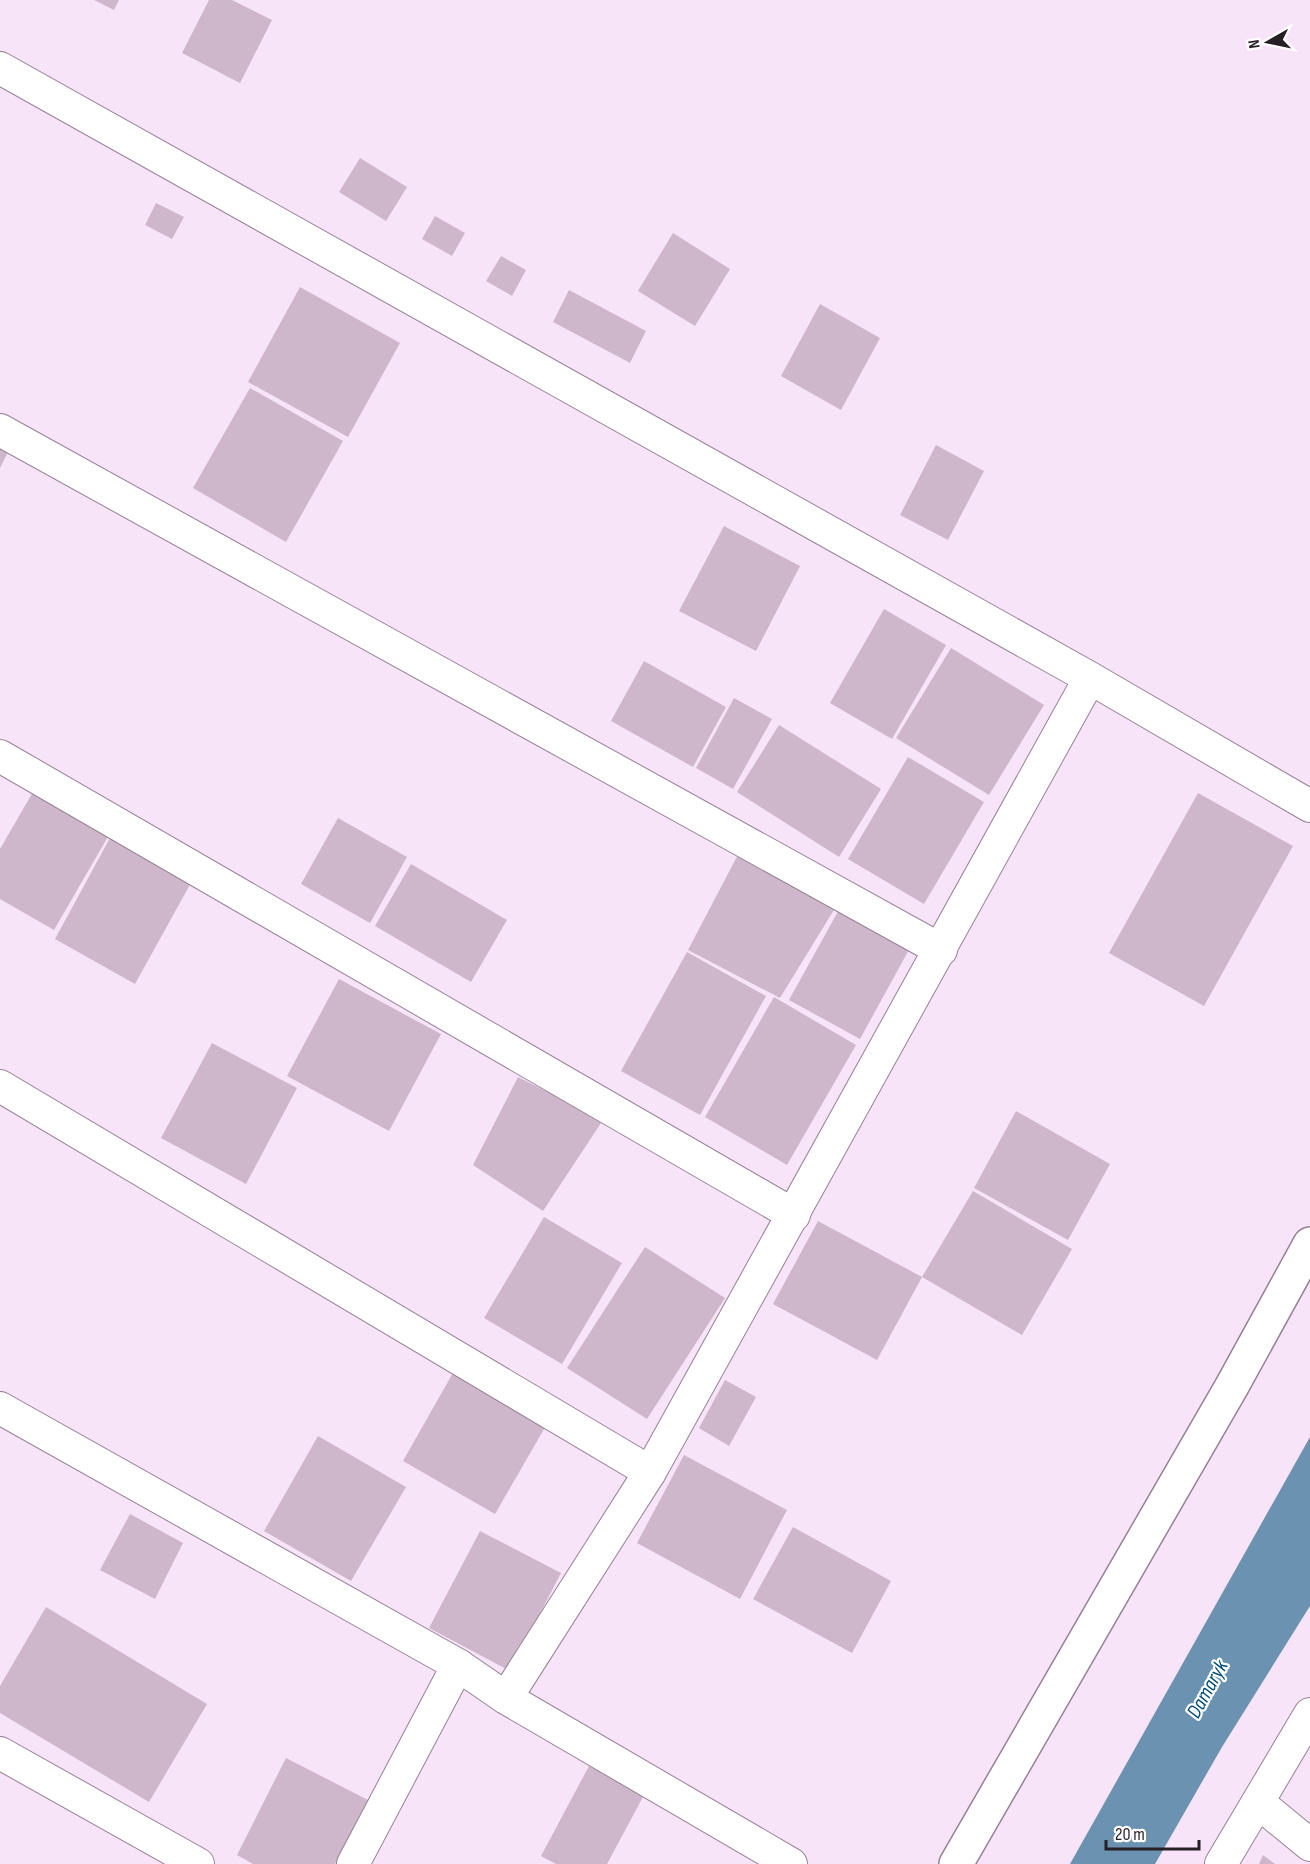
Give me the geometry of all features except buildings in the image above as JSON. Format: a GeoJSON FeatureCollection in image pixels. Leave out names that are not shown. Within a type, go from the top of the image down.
{"type":"FeatureCollection","features":[{"type":"Feature","properties":{"kind":"main road"},"geometry":{"type":"LineString","coordinates":[[956,1864],[1220,1407],[1310,1244]]}},
{"type":"Feature","properties":{"kind":"street"},"geometry":{"type":"LineString","coordinates":[[0,68],[1090,678],[1310,806]]}},
{"type":"Feature","properties":{"kind":"street"},"geometry":{"type":"LineString","coordinates":[[0,430],[941,950]]}},
{"type":"Feature","properties":{"kind":"street"},"geometry":{"type":"LineString","coordinates":[[506,1698],[650,1472],[1090,678]]}},
{"type":"Feature","properties":{"kind":"street"},"geometry":{"type":"LineString","coordinates":[[0,756],[794,1215]]}},
{"type":"Feature","properties":{"kind":"street"},"geometry":{"type":"LineString","coordinates":[[0,1086],[650,1472]]}},
{"type":"Feature","properties":{"kind":"street"},"geometry":{"type":"LineString","coordinates":[[0,1408],[458,1665],[506,1698],[791,1864]]}},
{"type":"Feature","properties":{"kind":"street"},"geometry":{"type":"LineString","coordinates":[[353,1864],[458,1665]]}},
{"type":"Feature","properties":{"kind":"street"},"geometry":{"type":"LineString","coordinates":[[1221,1864],[1310,1714]]}},
{"type":"Feature","properties":{"kind":"street"},"geometry":{"type":"LineString","coordinates":[[0,1753],[198,1864]]}},
{"type":"Feature","properties":{"kind":"street"},"geometry":{"type":"LineString","coordinates":[[1259,1803],[1310,1845]]}},
{"type":"Feature","properties":{"kind":"water","name":"Damaryk"},"geometry":{"type":"Polygon","coordinates":[[[1310,1437],[1310,1606],[1222,1747],[1155,1864],[1070,1864],[1310,1437]]]}}]}
